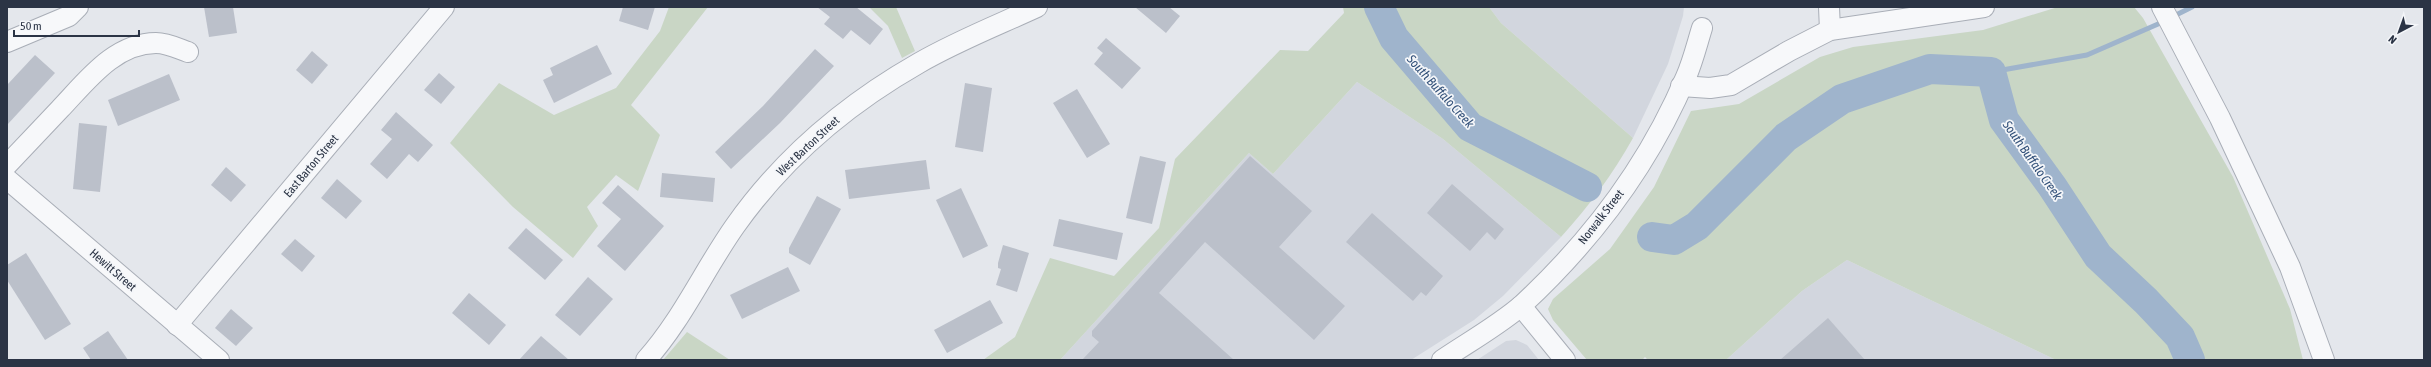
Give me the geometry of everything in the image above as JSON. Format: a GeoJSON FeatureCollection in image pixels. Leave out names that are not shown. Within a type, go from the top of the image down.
{"type":"FeatureCollection","features":[{"type":"Feature","properties":{"kind":"street"},"geometry":{"type":"LineString","coordinates":[[7,42],[69,16],[78,7]]}},
{"type":"Feature","properties":{"kind":"street","name":"East Barton Street"},"geometry":{"type":"LineString","coordinates":[[178,325],[444,7]]}},
{"type":"Feature","properties":{"kind":"street","name":"West Barton Street"},"geometry":{"type":"LineString","coordinates":[[646,360],[684,310],[735,226],[766,186],[797,153],[850,108],[919,63],[1037,7]]}},
{"type":"Feature","properties":{"kind":"street"},"geometry":{"type":"LineString","coordinates":[[1829,7],[1830,30]]}},
{"type":"Feature","properties":{"kind":"street"},"geometry":{"type":"LineString","coordinates":[[2162,7],[2220,118],[2290,267],[2324,360]]}},
{"type":"Feature","properties":{"kind":"street"},"geometry":{"type":"LineString","coordinates":[[1681,86],[1710,88],[1731,85],[1789,51],[1830,30],[1881,14],[1974,8]]}},
{"type":"Feature","properties":{"kind":"street","name":"Norwalk Street"},"geometry":{"type":"LineString","coordinates":[[1442,360],[1521,306],[1565,262],[1612,207],[1659,133],[1681,86],[1702,28]]}},
{"type":"Feature","properties":{"kind":"street"},"geometry":{"type":"LineString","coordinates":[[7,165],[94,72],[122,52],[137,46],[155,43],[169,44],[188,52]]}},
{"type":"Feature","properties":{"kind":"street","name":"Hewitt Street"},"geometry":{"type":"LineString","coordinates":[[7,178],[220,360]]}},
{"type":"Feature","properties":{"kind":"street"},"geometry":{"type":"LineString","coordinates":[[1521,306],[1565,360]]}},
{"type":"Feature","properties":{"kind":"shaded area"},"geometry":{"type":"Polygon","coordinates":[[[1489,7],[1684,7],[1683,16],[1668,64],[1633,138],[1501,23],[1489,7]]]}},
{"type":"Feature","properties":{"kind":"shaded area"},"geometry":{"type":"Polygon","coordinates":[[[1357,82],[1443,139],[1561,237],[1503,296],[1474,320],[1411,360],[1060,360],[1249,153],[1273,174],[1357,82]]]}},
{"type":"Feature","properties":{"kind":"shaded area"},"geometry":{"type":"Polygon","coordinates":[[[1847,260],[2056,360],[1726,360],[1802,291],[1847,260]]]}},
{"type":"Feature","properties":{"kind":"shaded area"},"geometry":{"type":"Polygon","coordinates":[[[1516,340],[1527,345],[1539,360],[1477,360],[1506,341],[1516,340]]]}},
{"type":"Feature","properties":{"kind":"green space"},"geometry":{"type":"Polygon","coordinates":[[[669,7],[708,7],[631,105],[660,135],[638,191],[616,175],[587,207],[598,226],[573,258],[513,207],[450,143],[499,83],[554,115],[616,88],[660,31],[669,7]]]}},
{"type":"Feature","properties":{"kind":"green space"},"geometry":{"type":"Polygon","coordinates":[[[869,7],[896,7],[915,51],[902,58],[888,26],[869,7]]]}},
{"type":"Feature","properties":{"kind":"green space"},"geometry":{"type":"Polygon","coordinates":[[[1343,7],[1489,7],[1501,23],[1633,138],[1600,189],[1561,237],[1443,139],[1357,82],[1273,174],[1249,153],[1060,360],[983,360],[1015,337],[1050,258],[1114,276],[1159,228],[1175,159],[1280,50],[1308,51],[1344,13],[1343,7]]]}},
{"type":"Feature","properties":{"kind":"green space"},"geometry":{"type":"Polygon","coordinates":[[[2058,7],[2134,7],[2143,18],[2233,177],[2290,309],[2303,360],[2056,360],[1847,260],[1802,291],[1726,360],[1648,360],[1645,357],[1642,360],[1587,360],[1553,320],[1548,309],[1553,299],[1610,249],[1654,187],[1691,111],[1739,104],[1820,57],[1853,47],[1983,30],[2058,7]]]}},
{"type":"Feature","properties":{"kind":"green space"},"geometry":{"type":"Polygon","coordinates":[[[687,332],[730,360],[663,360],[687,332]]]}},
{"type":"Feature","properties":{"kind":"building"},"geometry":{"type":"Polygon","coordinates":[[[204,7],[233,7],[237,33],[209,37],[204,7]]]}},
{"type":"Feature","properties":{"kind":"building"},"geometry":{"type":"Polygon","coordinates":[[[623,7],[655,7],[648,30],[619,21],[623,7]]]}},
{"type":"Feature","properties":{"kind":"building"},"geometry":{"type":"Polygon","coordinates":[[[817,7],[856,7],[883,29],[870,45],[851,30],[843,39],[824,24],[830,17],[817,7]]]}},
{"type":"Feature","properties":{"kind":"building"},"geometry":{"type":"Polygon","coordinates":[[[1135,7],[1169,7],[1180,16],[1166,33],[1135,7]]]}},
{"type":"Feature","properties":{"kind":"building"},"geometry":{"type":"Polygon","coordinates":[[[1106,38],[1141,68],[1122,89],[1094,64],[1103,53],[1097,48],[1106,38]]]}},
{"type":"Feature","properties":{"kind":"building"},"geometry":{"type":"Polygon","coordinates":[[[597,45],[612,74],[554,103],[543,80],[553,75],[550,68],[597,45]]]}},
{"type":"Feature","properties":{"kind":"building"},"geometry":{"type":"Polygon","coordinates":[[[815,49],[834,66],[780,123],[731,169],[715,152],[763,106],[815,49]]]}},
{"type":"Feature","properties":{"kind":"building"},"geometry":{"type":"Polygon","coordinates":[[[312,51],[328,65],[312,84],[296,70],[312,51]]]}},
{"type":"Feature","properties":{"kind":"building"},"geometry":{"type":"Polygon","coordinates":[[[35,55],[55,73],[7,125],[7,85],[35,55]]]}},
{"type":"Feature","properties":{"kind":"building"},"geometry":{"type":"Polygon","coordinates":[[[439,73],[455,87],[441,104],[424,90],[439,73]]]}},
{"type":"Feature","properties":{"kind":"building"},"geometry":{"type":"Polygon","coordinates":[[[169,74],[180,100],[118,126],[108,100],[169,74]]]}},
{"type":"Feature","properties":{"kind":"building"},"geometry":{"type":"Polygon","coordinates":[[[965,83],[992,88],[983,152],[955,147],[965,83]]]}},
{"type":"Feature","properties":{"kind":"building"},"geometry":{"type":"Polygon","coordinates":[[[1077,89],[1110,144],[1087,158],[1053,103],[1077,89]]]}},
{"type":"Feature","properties":{"kind":"building"},"geometry":{"type":"Polygon","coordinates":[[[396,112],[433,145],[418,162],[409,154],[387,179],[370,164],[392,139],[381,130],[396,112]]]}},
{"type":"Feature","properties":{"kind":"building"},"geometry":{"type":"Polygon","coordinates":[[[79,123],[107,126],[100,192],[73,189],[79,123]]]}},
{"type":"Feature","properties":{"kind":"building"},"geometry":{"type":"Polygon","coordinates":[[[1140,156],[1166,162],[1152,224],[1126,218],[1140,156]]]}},
{"type":"Feature","properties":{"kind":"building"},"geometry":{"type":"Polygon","coordinates":[[[1250,156],[1312,211],[1279,247],[1345,306],[1314,340],[1205,242],[1159,293],[1234,360],[1082,360],[1099,342],[1092,336],[1092,331],[1250,156]]]}},
{"type":"Feature","properties":{"kind":"building"},"geometry":{"type":"Polygon","coordinates":[[[926,160],[930,189],[849,199],[845,170],[926,160]]]}},
{"type":"Feature","properties":{"kind":"building"},"geometry":{"type":"Polygon","coordinates":[[[226,167],[246,185],[231,202],[211,185],[226,167]]]}},
{"type":"Feature","properties":{"kind":"building"},"geometry":{"type":"Polygon","coordinates":[[[662,173],[715,178],[713,202],[660,197],[662,173]]]}},
{"type":"Feature","properties":{"kind":"building"},"geometry":{"type":"Polygon","coordinates":[[[337,179],[362,201],[346,219],[321,198],[337,179]]]}},
{"type":"Feature","properties":{"kind":"building"},"geometry":{"type":"Polygon","coordinates":[[[1452,184],[1504,229],[1495,240],[1487,232],[1470,251],[1427,213],[1452,184]]]}},
{"type":"Feature","properties":{"kind":"building"},"geometry":{"type":"Polygon","coordinates":[[[618,185],[664,226],[625,271],[597,246],[621,219],[602,203],[618,185]]]}},
{"type":"Feature","properties":{"kind":"building"},"geometry":{"type":"Polygon","coordinates":[[[961,188],[988,246],[963,258],[936,200],[961,188]]]}},
{"type":"Feature","properties":{"kind":"building"},"geometry":{"type":"Polygon","coordinates":[[[817,196],[841,209],[810,265],[789,253],[789,248],[817,196]]]}},
{"type":"Feature","properties":{"kind":"building"},"geometry":{"type":"Polygon","coordinates":[[[1372,213],[1443,276],[1426,296],[1421,292],[1413,301],[1346,242],[1372,213]]]}},
{"type":"Feature","properties":{"kind":"building"},"geometry":{"type":"Polygon","coordinates":[[[1059,219],[1123,233],[1117,260],[1053,246],[1059,219]]]}},
{"type":"Feature","properties":{"kind":"building"},"geometry":{"type":"Polygon","coordinates":[[[526,228],[563,260],[545,280],[508,248],[526,228]]]}},
{"type":"Feature","properties":{"kind":"building"},"geometry":{"type":"Polygon","coordinates":[[[295,239],[315,256],[302,272],[281,254],[295,239]]]}},
{"type":"Feature","properties":{"kind":"building"},"geometry":{"type":"Polygon","coordinates":[[[1003,245],[1029,253],[1017,292],[996,285],[1001,269],[998,268],[998,263],[1003,245]]]}},
{"type":"Feature","properties":{"kind":"building"},"geometry":{"type":"Polygon","coordinates":[[[26,253],[71,324],[45,340],[7,280],[7,265],[26,253]]]}},
{"type":"Feature","properties":{"kind":"building"},"geometry":{"type":"Polygon","coordinates":[[[788,267],[800,291],[742,319],[730,295],[788,267]]]}},
{"type":"Feature","properties":{"kind":"building"},"geometry":{"type":"Polygon","coordinates":[[[588,277],[613,299],[580,336],[555,315],[588,277]]]}},
{"type":"Feature","properties":{"kind":"building"},"geometry":{"type":"Polygon","coordinates":[[[469,293],[506,325],[489,345],[452,313],[469,293]]]}},
{"type":"Feature","properties":{"kind":"building"},"geometry":{"type":"Polygon","coordinates":[[[990,300],[1003,323],[947,353],[934,330],[990,300]]]}},
{"type":"Feature","properties":{"kind":"building"},"geometry":{"type":"Polygon","coordinates":[[[231,309],[253,328],[236,346],[215,328],[231,309]]]}},
{"type":"Feature","properties":{"kind":"building"},"geometry":{"type":"Polygon","coordinates":[[[1828,318],[1865,360],[1780,360],[1828,318]]]}},
{"type":"Feature","properties":{"kind":"building"},"geometry":{"type":"Polygon","coordinates":[[[108,331],[128,360],[91,360],[83,348],[108,331]]]}},
{"type":"Feature","properties":{"kind":"building"},"geometry":{"type":"Polygon","coordinates":[[[541,336],[569,360],[519,360],[541,336]]]}},
{"type":"Feature","properties":{"kind":"waterway","name":"South Buffalo Creek"},"geometry":{"type":"LineString","coordinates":[[1379,7],[1394,38],[1470,127],[1587,187]]}},
{"type":"Feature","properties":{"kind":"waterway"},"geometry":{"type":"LineString","coordinates":[[2172,17],[2192,7]]}},
{"type":"Feature","properties":{"kind":"waterway"},"geometry":{"type":"LineString","coordinates":[[1991,72],[2087,55],[2165,21]]}},
{"type":"Feature","properties":{"kind":"waterway","name":"South Buffalo Creek"},"geometry":{"type":"LineString","coordinates":[[1652,237],[1674,240],[1697,226],[1786,137],[1842,99],[1930,69],[1991,72],[2004,120],[2052,186],[2098,256],[2146,301],[2180,337],[2190,360]]}}]}
